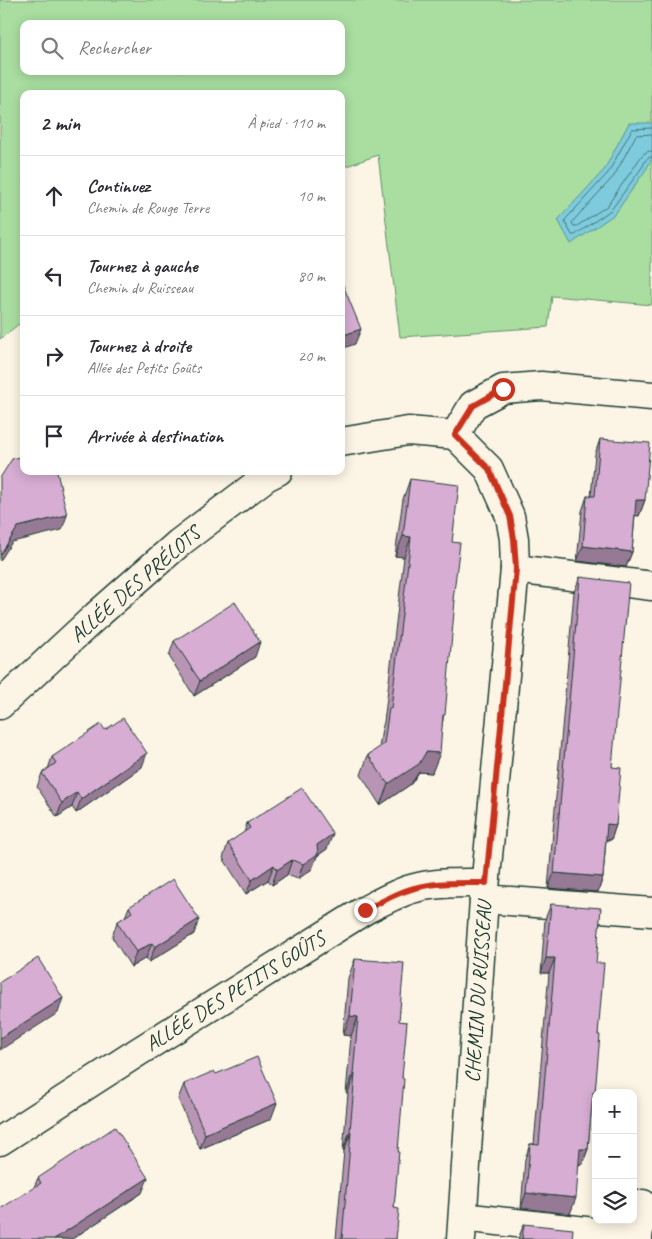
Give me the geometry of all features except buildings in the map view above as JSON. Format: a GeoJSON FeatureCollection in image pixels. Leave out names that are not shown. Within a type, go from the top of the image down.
{"type":"FeatureCollection","features":[{"type":"Feature","properties":{"kind":"street"},"geometry":{"type":"LineString","coordinates":[[345,441],[408,431],[455,435],[473,406],[503,389],[541,386],[652,396]]}},
{"type":"Feature","properties":{"kind":"street","name":"CHEMIN DU RUISSEAU"},"geometry":{"type":"LineString","coordinates":[[455,435],[489,469],[510,516],[516,569],[485,891],[462,1228]]}},
{"type":"Feature","properties":{"kind":"street","name":"ALLÉE DES PRÉLOTS"},"geometry":{"type":"LineString","coordinates":[[0,705],[96,616],[179,543],[270,475]]}},
{"type":"Feature","properties":{"kind":"street"},"geometry":{"type":"LineString","coordinates":[[516,569],[652,586]]}},
{"type":"Feature","properties":{"kind":"street","name":"ALLÉE DES PETITS GOÛTS"},"geometry":{"type":"LineString","coordinates":[[0,1141],[365,910],[402,892],[439,884],[652,912]]}},
{"type":"Feature","properties":{"kind":"street"},"geometry":{"type":"LineString","coordinates":[[462,1228],[638,1238],[643,1204]]}},
{"type":"Feature","properties":{"kind":"green space"},"geometry":{"type":"Polygon","coordinates":[[[0,0],[652,0],[652,305],[552,296],[548,327],[400,337],[378,155],[345,167],[345,90],[20,90],[20,323],[0,339],[0,0]]]}},
{"type":"Feature","properties":{"kind":"water"},"geometry":{"type":"Polygon","coordinates":[[[629,123],[652,123],[652,158],[615,214],[571,244],[558,220],[604,170],[629,123]]]}},
{"type":"Feature","properties":{"kind":"route"},"geometry":{"type":"LineString","coordinates":[[365,910],[402,892],[420,887],[439,884],[486,883],[516,569],[514,539],[510,516],[489,469],[455,435],[473,406],[503,389]]}}]}
